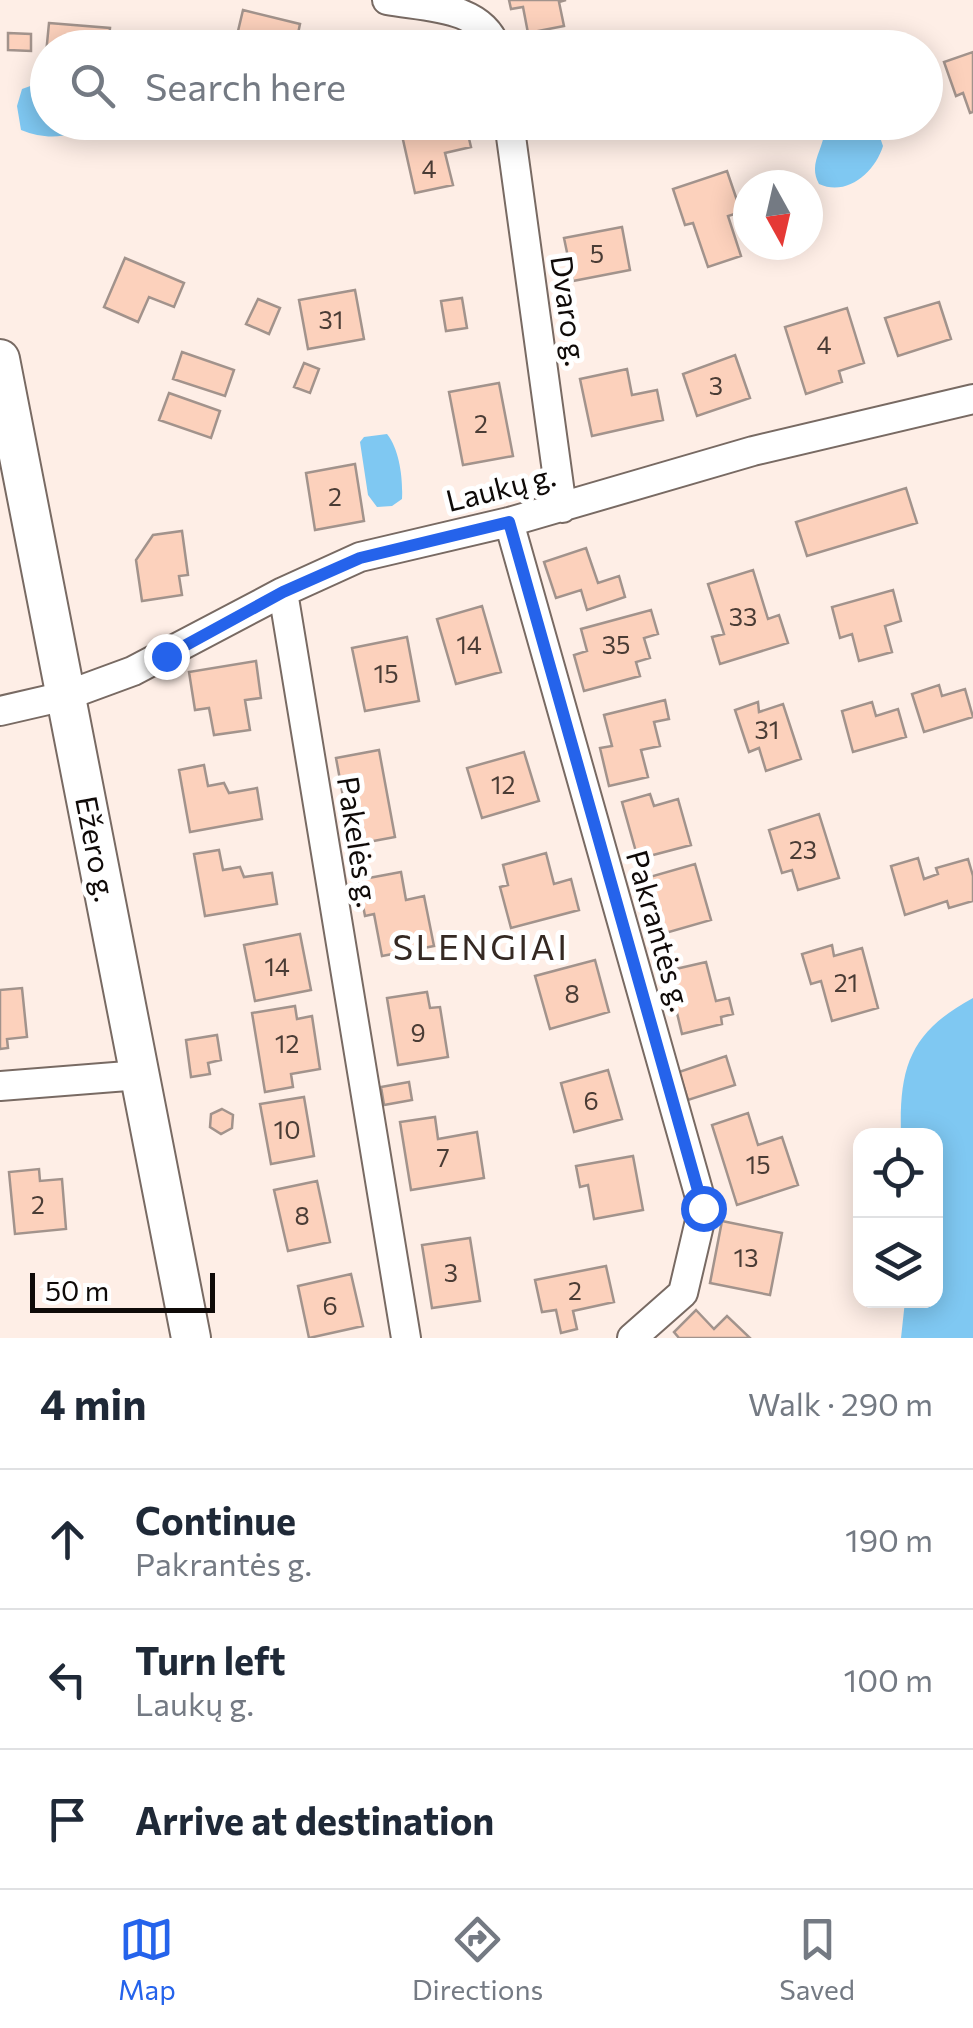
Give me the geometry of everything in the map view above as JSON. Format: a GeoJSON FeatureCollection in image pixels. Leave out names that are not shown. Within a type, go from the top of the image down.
{"type":"FeatureCollection","features":[{"type":"Feature","properties":{"kind":"main road","name":"Ežero g."},"geometry":{"type":"LineString","coordinates":[[0,359],[191,1338]]}},
{"type":"Feature","properties":{"kind":"street"},"geometry":{"type":"LineString","coordinates":[[387,0],[470,16],[486,30]]}},
{"type":"Feature","properties":{"kind":"street","name":"Dvaro g."},"geometry":{"type":"LineString","coordinates":[[511,140],[562,508]]}},
{"type":"Feature","properties":{"kind":"street","name":"Laukų g."},"geometry":{"type":"LineString","coordinates":[[0,711],[65,696],[150,663],[283,592],[360,558],[562,508],[752,452],[973,399]]}},
{"type":"Feature","properties":{"kind":"street","name":"Pakrantės g."},"geometry":{"type":"LineString","coordinates":[[509,522],[703,1208],[683,1292],[632,1338]]}},
{"type":"Feature","properties":{"kind":"street","name":"Pakelės g."},"geometry":{"type":"LineString","coordinates":[[283,592],[406,1338]]}},
{"type":"Feature","properties":{"kind":"street"},"geometry":{"type":"LineString","coordinates":[[0,1086],[140,1076]]}},
{"type":"Feature","properties":{"kind":"water"},"geometry":{"type":"Polygon","coordinates":[[[30,86],[30,133],[21,130],[17,106],[22,89],[30,86]]]}},
{"type":"Feature","properties":{"kind":"water"},"geometry":{"type":"Polygon","coordinates":[[[823,140],[881,140],[883,146],[874,165],[849,185],[823,185],[823,170],[815,168],[823,140]]]}},
{"type":"Feature","properties":{"kind":"water"},"geometry":{"type":"Polygon","coordinates":[[[387,434],[398,457],[402,499],[392,506],[377,507],[368,495],[360,442],[364,437],[387,434]]]}},
{"type":"Feature","properties":{"kind":"water"},"geometry":{"type":"Polygon","coordinates":[[[973,998],[973,1338],[901,1338],[904,1308],[943,1308],[943,1128],[901,1128],[901,1111],[906,1071],[913,1054],[922,1038],[973,998]]]}},
{"type":"Feature","properties":{"kind":"building"},"geometry":{"type":"Polygon","coordinates":[[[509,0],[566,0],[559,2],[564,26],[543,30],[527,30],[523,7],[511,9],[509,0]]]}},
{"type":"Feature","properties":{"kind":"building"},"geometry":{"type":"Polygon","coordinates":[[[243,10],[300,24],[299,30],[238,30],[243,10]]]}},
{"type":"Feature","properties":{"kind":"building"},"geometry":{"type":"Polygon","coordinates":[[[49,23],[110,28],[110,30],[48,30],[49,23]]]}},
{"type":"Feature","properties":{"kind":"building"},"geometry":{"type":"Polygon","coordinates":[[[8,33],[30,34],[30,51],[8,50],[8,33]]]}},
{"type":"Feature","properties":{"kind":"building"},"geometry":{"type":"Polygon","coordinates":[[[973,52],[970,113],[963,93],[956,96],[944,62],[973,52]]]}},
{"type":"Feature","properties":{"kind":"building"},"geometry":{"type":"Polygon","coordinates":[[[403,140],[469,140],[471,147],[445,153],[453,185],[415,193],[403,140]]]}},
{"type":"Feature","properties":{"kind":"building"},"geometry":{"type":"Polygon","coordinates":[[[727,171],[733,189],[733,214],[728,216],[733,231],[733,259],[708,267],[693,223],[685,225],[673,189],[727,171]]]}},
{"type":"Feature","properties":{"kind":"building"},"geometry":{"type":"Polygon","coordinates":[[[622,227],[630,270],[573,281],[564,238],[622,227]]]}},
{"type":"Feature","properties":{"kind":"building"},"geometry":{"type":"Polygon","coordinates":[[[125,258],[184,283],[174,307],[149,297],[138,322],[104,307],[125,258]]]}},
{"type":"Feature","properties":{"kind":"building"},"geometry":{"type":"Polygon","coordinates":[[[355,290],[364,339],[308,349],[299,300],[355,290]]]}},
{"type":"Feature","properties":{"kind":"building"},"geometry":{"type":"Polygon","coordinates":[[[462,298],[467,328],[446,331],[441,301],[462,298]]]}},
{"type":"Feature","properties":{"kind":"building"},"geometry":{"type":"Polygon","coordinates":[[[258,299],[280,308],[269,334],[246,324],[258,299]]]}},
{"type":"Feature","properties":{"kind":"building"},"geometry":{"type":"Polygon","coordinates":[[[939,302],[951,339],[898,356],[885,318],[939,302]]]}},
{"type":"Feature","properties":{"kind":"building"},"geometry":{"type":"Polygon","coordinates":[[[847,308],[864,363],[839,371],[842,382],[806,394],[785,327],[847,308]]]}},
{"type":"Feature","properties":{"kind":"building"},"geometry":{"type":"Polygon","coordinates":[[[182,352],[234,370],[225,396],[173,379],[182,352]]]}},
{"type":"Feature","properties":{"kind":"building"},"geometry":{"type":"Polygon","coordinates":[[[735,355],[750,398],[697,416],[683,374],[735,355]]]}},
{"type":"Feature","properties":{"kind":"building"},"geometry":{"type":"Polygon","coordinates":[[[304,363],[319,369],[310,393],[294,387],[304,363]]]}},
{"type":"Feature","properties":{"kind":"building"},"geometry":{"type":"Polygon","coordinates":[[[627,369],[632,395],[657,390],[663,420],[592,436],[580,379],[627,369]]]}},
{"type":"Feature","properties":{"kind":"building"},"geometry":{"type":"Polygon","coordinates":[[[499,383],[513,456],[463,465],[449,392],[499,383]]]}},
{"type":"Feature","properties":{"kind":"building"},"geometry":{"type":"Polygon","coordinates":[[[169,393],[220,411],[211,438],[159,420],[169,393]]]}},
{"type":"Feature","properties":{"kind":"building"},"geometry":{"type":"Polygon","coordinates":[[[355,464],[364,521],[315,530],[306,473],[355,464]]]}},
{"type":"Feature","properties":{"kind":"building"},"geometry":{"type":"Polygon","coordinates":[[[906,488],[917,523],[807,556],[796,522],[906,488]]]}},
{"type":"Feature","properties":{"kind":"building"},"geometry":{"type":"Polygon","coordinates":[[[182,531],[188,575],[179,576],[182,595],[142,601],[136,560],[153,535],[182,531]]]}},
{"type":"Feature","properties":{"kind":"building"},"geometry":{"type":"Polygon","coordinates":[[[586,548],[598,583],[619,576],[625,597],[587,610],[581,590],[556,598],[544,562],[586,548]]]}},
{"type":"Feature","properties":{"kind":"building"},"geometry":{"type":"Polygon","coordinates":[[[753,570],[768,619],[779,615],[788,643],[720,664],[712,637],[724,634],[708,584],[753,570]]]}},
{"type":"Feature","properties":{"kind":"building"},"geometry":{"type":"Polygon","coordinates":[[[893,590],[901,621],[885,626],[892,652],[859,661],[852,634],[840,638],[832,607],[893,590]]]}},
{"type":"Feature","properties":{"kind":"building"},"geometry":{"type":"Polygon","coordinates":[[[482,606],[501,672],[456,684],[437,619],[482,606]]]}},
{"type":"Feature","properties":{"kind":"building"},"geometry":{"type":"Polygon","coordinates":[[[651,610],[658,634],[644,638],[650,658],[636,662],[640,676],[584,691],[574,655],[587,651],[581,629],[651,610]]]}},
{"type":"Feature","properties":{"kind":"building"},"geometry":{"type":"Polygon","coordinates":[[[407,637],[419,701],[365,711],[352,648],[407,637]]]}},
{"type":"Feature","properties":{"kind":"building"},"geometry":{"type":"Polygon","coordinates":[[[256,661],[261,698],[245,700],[250,730],[214,735],[209,708],[195,710],[189,672],[256,661]]]}},
{"type":"Feature","properties":{"kind":"building"},"geometry":{"type":"Polygon","coordinates":[[[939,685],[942,696],[965,689],[973,717],[924,732],[912,694],[939,685]]]}},
{"type":"Feature","properties":{"kind":"building"},"geometry":{"type":"Polygon","coordinates":[[[665,700],[669,719],[654,722],[660,746],[641,750],[648,777],[609,786],[600,748],[612,746],[604,715],[665,700]]]}},
{"type":"Feature","properties":{"kind":"building"},"geometry":{"type":"Polygon","coordinates":[[[758,702],[759,712],[783,704],[801,759],[766,771],[759,748],[749,752],[735,710],[758,702]]]}},
{"type":"Feature","properties":{"kind":"building"},"geometry":{"type":"Polygon","coordinates":[[[872,702],[876,716],[898,709],[906,737],[853,752],[842,711],[872,702]]]}},
{"type":"Feature","properties":{"kind":"building"},"geometry":{"type":"Polygon","coordinates":[[[379,750],[395,837],[352,845],[336,758],[379,750]]]}},
{"type":"Feature","properties":{"kind":"building"},"geometry":{"type":"Polygon","coordinates":[[[524,752],[539,801],[482,818],[467,768],[524,752]]]}},
{"type":"Feature","properties":{"kind":"building"},"geometry":{"type":"Polygon","coordinates":[[[204,765],[208,786],[224,783],[229,793],[257,788],[262,819],[190,832],[179,770],[204,765]]]}},
{"type":"Feature","properties":{"kind":"building"},"geometry":{"type":"Polygon","coordinates":[[[650,794],[654,806],[678,799],[691,845],[638,859],[622,802],[650,794]]]}},
{"type":"Feature","properties":{"kind":"building"},"geometry":{"type":"Polygon","coordinates":[[[819,814],[839,878],[798,890],[792,870],[782,873],[769,830],[819,814]]]}},
{"type":"Feature","properties":{"kind":"building"},"geometry":{"type":"Polygon","coordinates":[[[219,850],[223,870],[240,867],[244,877],[272,873],[277,904],[205,916],[194,854],[219,850]]]}},
{"type":"Feature","properties":{"kind":"building"},"geometry":{"type":"Polygon","coordinates":[[[546,853],[554,884],[571,879],[579,910],[511,928],[500,887],[508,885],[503,865],[546,853]]]}},
{"type":"Feature","properties":{"kind":"building"},"geometry":{"type":"Polygon","coordinates":[[[918,858],[924,879],[938,874],[936,868],[968,859],[973,901],[949,908],[947,901],[905,915],[891,866],[918,858]]]}},
{"type":"Feature","properties":{"kind":"building"},"geometry":{"type":"Polygon","coordinates":[[[695,864],[711,920],[662,934],[646,878],[695,864]]]}},
{"type":"Feature","properties":{"kind":"building"},"geometry":{"type":"Polygon","coordinates":[[[401,872],[406,900],[424,896],[434,946],[382,956],[374,914],[365,916],[358,880],[401,872]]]}},
{"type":"Feature","properties":{"kind":"building"},"geometry":{"type":"Polygon","coordinates":[[[300,934],[311,990],[255,1001],[244,945],[300,934]]]}},
{"type":"Feature","properties":{"kind":"building"},"geometry":{"type":"Polygon","coordinates":[[[832,945],[834,956],[862,948],[878,1008],[832,1021],[821,981],[811,984],[802,954],[832,945]]]}},
{"type":"Feature","properties":{"kind":"building"},"geometry":{"type":"Polygon","coordinates":[[[595,960],[609,1012],[550,1029],[535,976],[595,960]]]}},
{"type":"Feature","properties":{"kind":"building"},"geometry":{"type":"Polygon","coordinates":[[[706,962],[716,1001],[729,998],[733,1014],[721,1017],[722,1024],[682,1034],[667,971],[706,962]]]}},
{"type":"Feature","properties":{"kind":"building"},"geometry":{"type":"Polygon","coordinates":[[[22,988],[27,1037],[7,1039],[8,1048],[0,1049],[0,990],[22,988]]]}},
{"type":"Feature","properties":{"kind":"building"},"geometry":{"type":"Polygon","coordinates":[[[427,992],[430,1008],[440,1007],[448,1057],[398,1065],[387,998],[427,992]]]}},
{"type":"Feature","properties":{"kind":"building"},"geometry":{"type":"Polygon","coordinates":[[[295,1006],[297,1019],[312,1016],[320,1069],[291,1074],[293,1087],[265,1092],[252,1013],[295,1006]]]}},
{"type":"Feature","properties":{"kind":"building"},"geometry":{"type":"Polygon","coordinates":[[[217,1035],[221,1060],[208,1063],[210,1074],[191,1077],[186,1040],[217,1035]]]}},
{"type":"Feature","properties":{"kind":"building"},"geometry":{"type":"Polygon","coordinates":[[[726,1056],[735,1085],[688,1100],[679,1072],[726,1056]]]}},
{"type":"Feature","properties":{"kind":"building"},"geometry":{"type":"Polygon","coordinates":[[[608,1070],[622,1119],[574,1132],[561,1083],[608,1070]]]}},
{"type":"Feature","properties":{"kind":"building"},"geometry":{"type":"Polygon","coordinates":[[[409,1082],[412,1100],[384,1105],[381,1087],[409,1082]]]}},
{"type":"Feature","properties":{"kind":"building"},"geometry":{"type":"Polygon","coordinates":[[[304,1097],[314,1156],[271,1164],[260,1104],[304,1097]]]}},
{"type":"Feature","properties":{"kind":"building"},"geometry":{"type":"Polygon","coordinates":[[[222,1109],[233,1115],[232,1128],[221,1134],[210,1127],[211,1114],[222,1109]]]}},
{"type":"Feature","properties":{"kind":"building"},"geometry":{"type":"Polygon","coordinates":[[[748,1113],[758,1145],[782,1137],[798,1185],[737,1205],[712,1125],[748,1113]]]}},
{"type":"Feature","properties":{"kind":"building"},"geometry":{"type":"Polygon","coordinates":[[[435,1117],[438,1139],[477,1132],[484,1178],[411,1190],[400,1122],[435,1117]]]}},
{"type":"Feature","properties":{"kind":"building"},"geometry":{"type":"Polygon","coordinates":[[[633,1156],[643,1210],[594,1219],[588,1185],[580,1187],[576,1166],[633,1156]]]}},
{"type":"Feature","properties":{"kind":"building"},"geometry":{"type":"Polygon","coordinates":[[[39,1169],[40,1181],[62,1179],[66,1229],[15,1234],[9,1172],[39,1169]]]}},
{"type":"Feature","properties":{"kind":"building"},"geometry":{"type":"Polygon","coordinates":[[[317,1181],[330,1242],[288,1251],[274,1190],[317,1181]]]}},
{"type":"Feature","properties":{"kind":"building"},"geometry":{"type":"Polygon","coordinates":[[[722,1221],[782,1233],[770,1295],[710,1283],[722,1221]]]}},
{"type":"Feature","properties":{"kind":"building"},"geometry":{"type":"Polygon","coordinates":[[[470,1238],[480,1301],[432,1308],[422,1245],[470,1238]]]}},
{"type":"Feature","properties":{"kind":"building"},"geometry":{"type":"Polygon","coordinates":[[[606,1266],[614,1302],[573,1311],[577,1329],[561,1333],[556,1310],[542,1312],[535,1280],[606,1266]]]}},
{"type":"Feature","properties":{"kind":"building"},"geometry":{"type":"Polygon","coordinates":[[[351,1274],[363,1326],[309,1338],[298,1286],[351,1274]]]}},
{"type":"Feature","properties":{"kind":"building"},"geometry":{"type":"Polygon","coordinates":[[[696,1310],[714,1329],[727,1316],[750,1338],[679,1338],[674,1332],[696,1310]]]}},
{"type":"Feature","properties":{"kind":"district","name":"SLENGIAI"},"geometry":{"type":"Point","coordinates":[481,948]}},
{"type":"Feature","properties":{"kind":"route"},"geometry":{"type":"LineString","coordinates":[[166,656],[283,592],[360,558],[509,522],[703,1208]]}}]}
